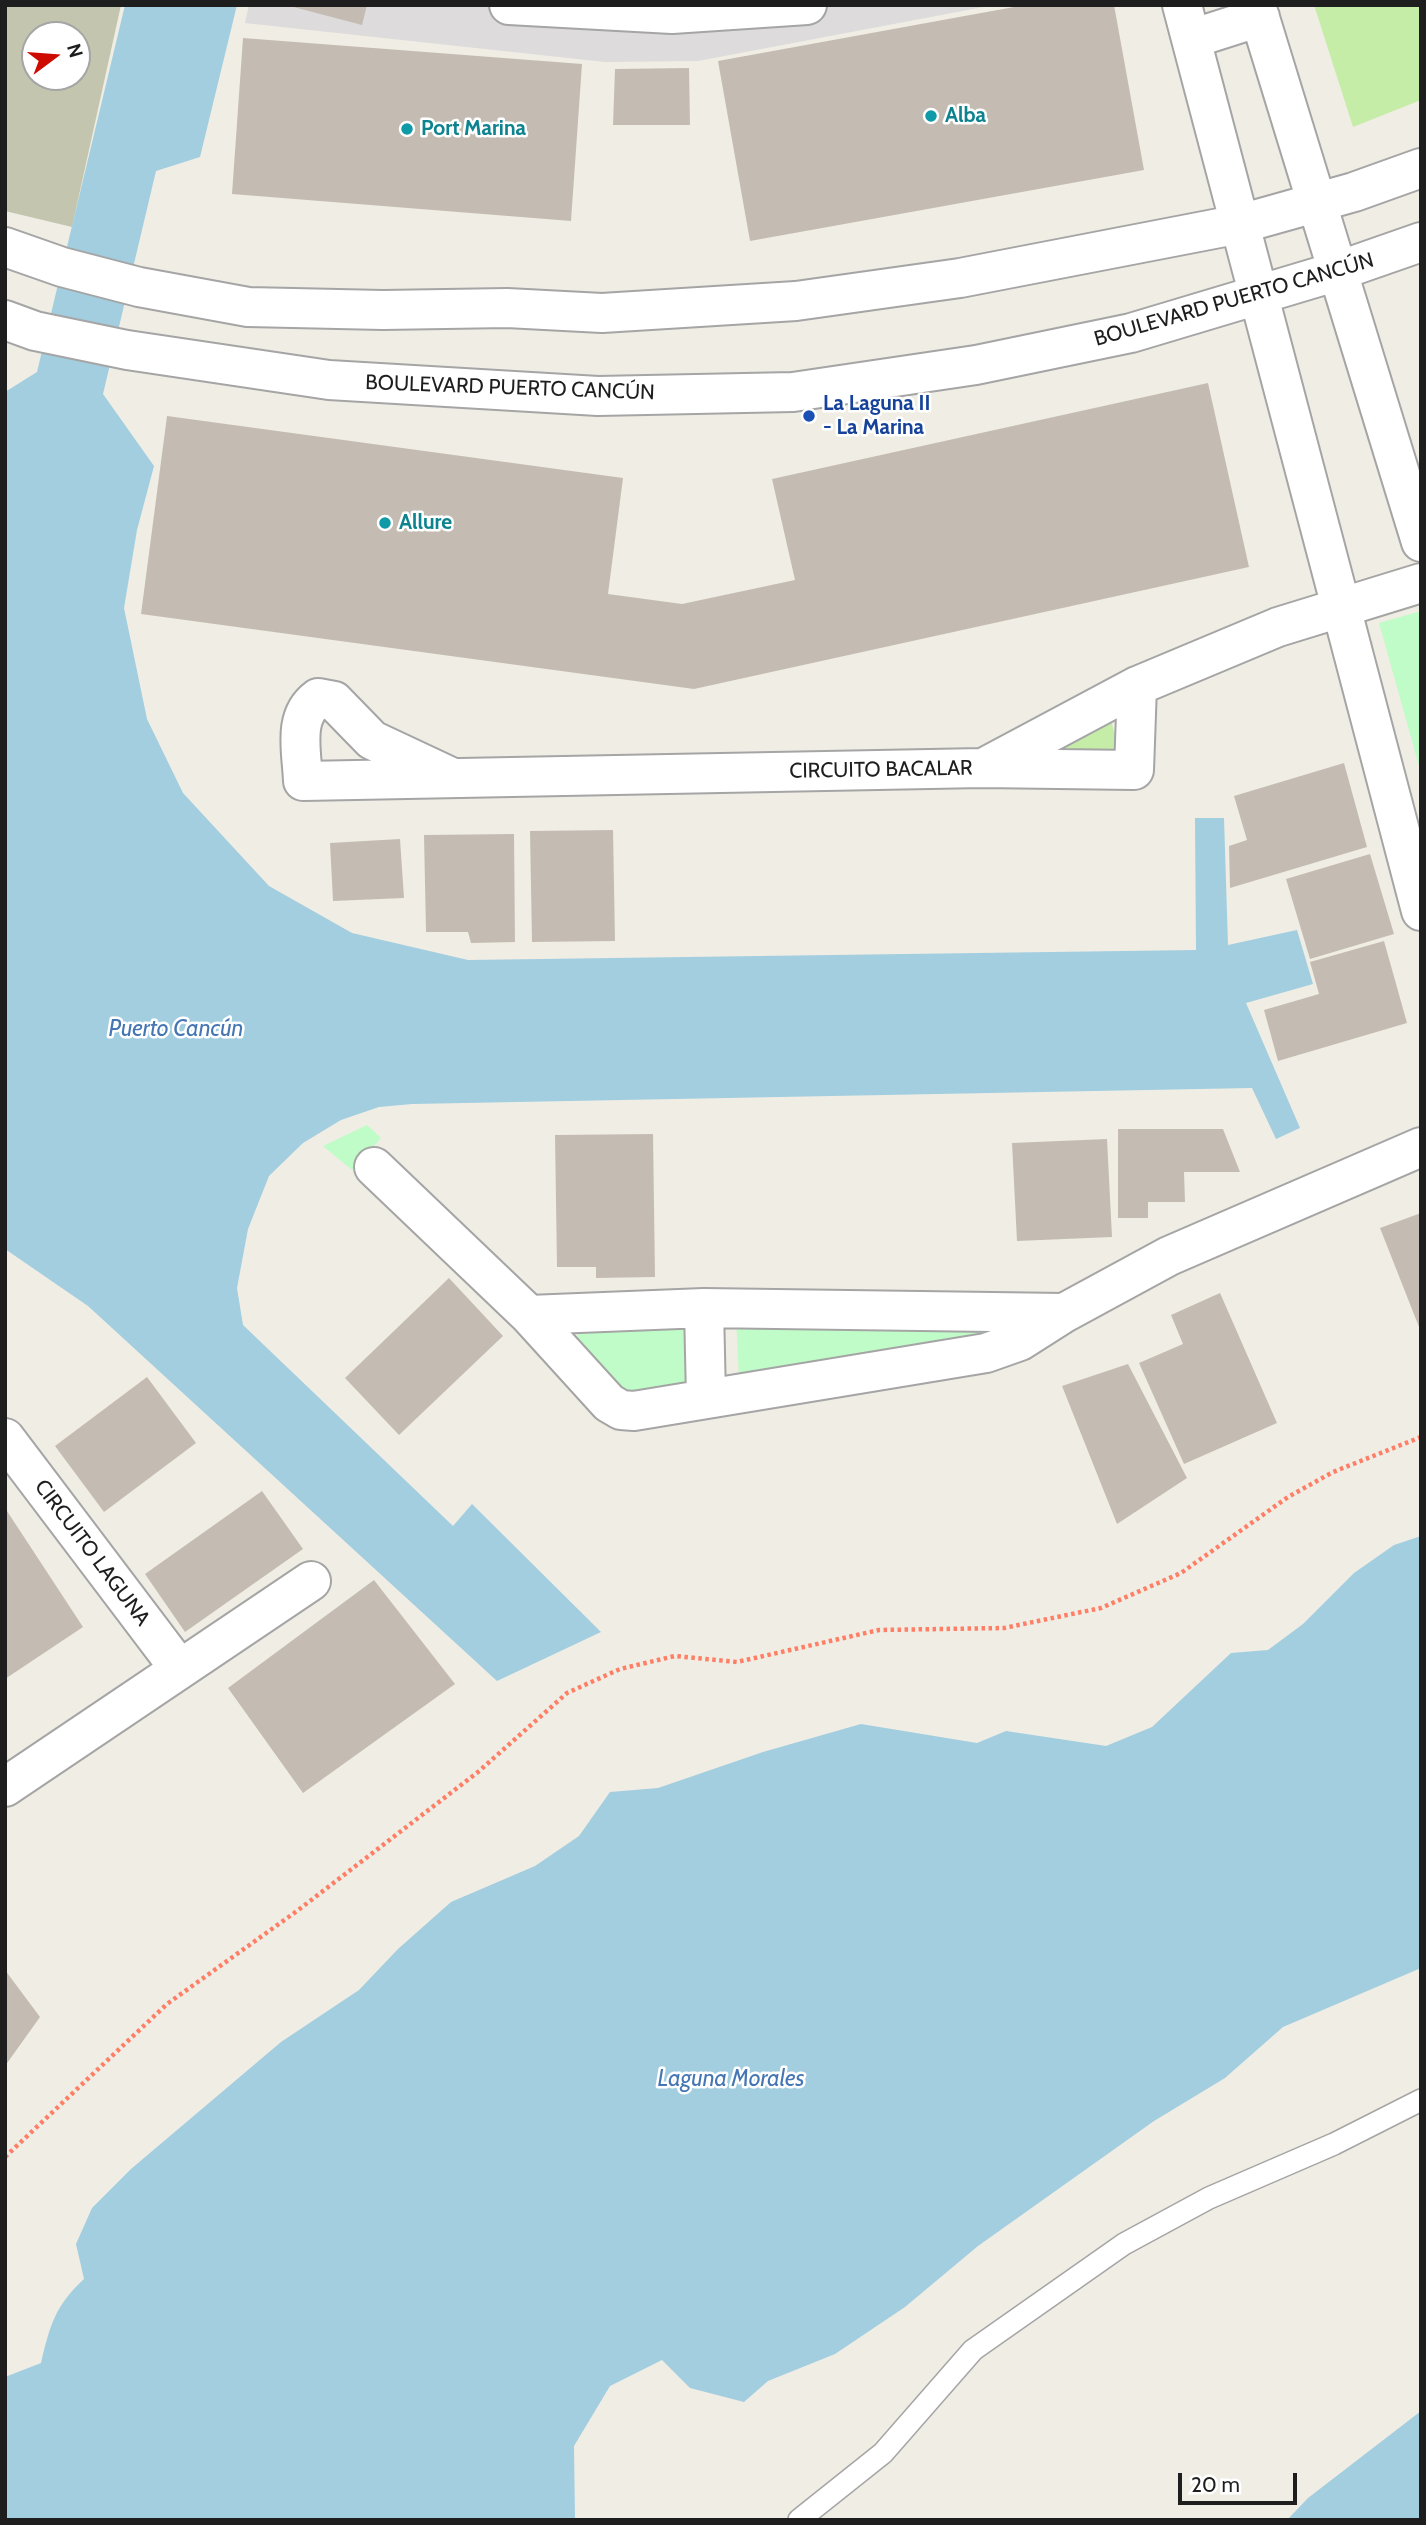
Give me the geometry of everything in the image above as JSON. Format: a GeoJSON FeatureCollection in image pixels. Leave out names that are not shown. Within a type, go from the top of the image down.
{"type":"FeatureCollection","features":[{"type":"Feature","properties":{"kind":"street"},"geometry":{"type":"LineString","coordinates":[[509,5],[672,15],[807,5]]}},
{"type":"Feature","properties":{"kind":"street"},"geometry":{"type":"LineString","coordinates":[[1421,542],[1258,11],[1187,22],[1421,911]]}},
{"type":"Feature","properties":{"kind":"street"},"geometry":{"type":"LineString","coordinates":[[5,247],[62,267],[139,287],[248,307],[383,310],[507,308],[602,313],[823,298],[960,278],[1240,224],[1317,204],[1421,167]]}},
{"type":"Feature","properties":{"kind":"street","name":"BOULEVARD PUERTO CANCÚN"},"geometry":{"type":"LineString","coordinates":[[20,325],[127,350],[329,380],[598,396],[793,392],[975,365],[1131,334],[1338,271],[1421,242]]}},
{"type":"Feature","properties":{"kind":"street","name":"CIRCUITO BACALAR"},"geometry":{"type":"LineString","coordinates":[[453,778],[372,740],[334,701],[318,698],[306,706],[300,723],[303,781],[982,768],[1137,686],[1278,627],[1421,583]]}},
{"type":"Feature","properties":{"kind":"street"},"geometry":{"type":"LineString","coordinates":[[982,768],[1134,769],[1137,686]]}},
{"type":"Feature","properties":{"kind":"street"},"geometry":{"type":"LineString","coordinates":[[374,1167],[529,1315],[609,1403],[621,1410],[634,1411],[986,1353],[1020,1341],[1064,1313],[1169,1256],[1421,1147]]}},
{"type":"Feature","properties":{"kind":"street"},"geometry":{"type":"LineString","coordinates":[[529,1315],[704,1308],[1064,1313]]}},
{"type":"Feature","properties":{"kind":"street"},"geometry":{"type":"LineString","coordinates":[[704,1308],[706,1398]]}},
{"type":"Feature","properties":{"kind":"street","name":"CIRCUITO LAGUNA"},"geometry":{"type":"LineString","coordinates":[[5,1438],[179,1668]]}},
{"type":"Feature","properties":{"kind":"street"},"geometry":{"type":"LineString","coordinates":[[5,1787],[311,1581]]}},
{"type":"Feature","properties":{"kind":"lane"},"geometry":{"type":"LineString","coordinates":[[799,2520],[884,2453],[973,2350],[1124,2244],[1209,2198],[1334,2144],[1421,2100]]}},
{"type":"Feature","properties":{"kind":"path"},"geometry":{"type":"LineString","coordinates":[[5,2157],[167,2004],[297,1911],[478,1772],[567,1693],[620,1669],[675,1656],[737,1662],[879,1630],[1004,1628],[1101,1608],[1181,1573],[1288,1497],[1333,1472],[1421,1437]]}},
{"type":"Feature","properties":{"kind":"shaded area"},"geometry":{"type":"Polygon","coordinates":[[[5,5],[121,5],[72,227],[5,211],[5,5]]]}},
{"type":"Feature","properties":{"kind":"shaded area"},"geometry":{"type":"Polygon","coordinates":[[[249,5],[994,5],[698,61],[605,62],[245,23],[249,5]]]}},
{"type":"Feature","properties":{"kind":"green space"},"geometry":{"type":"Polygon","coordinates":[[[1314,5],[1421,5],[1421,100],[1353,127],[1314,5]]]}},
{"type":"Feature","properties":{"kind":"green space"},"geometry":{"type":"Polygon","coordinates":[[[1421,611],[1421,773],[1379,623],[1421,611]]]}},
{"type":"Feature","properties":{"kind":"green space"},"geometry":{"type":"Polygon","coordinates":[[[1109,713],[1121,758],[1043,749],[1109,713]]]}},
{"type":"Feature","properties":{"kind":"green space"},"geometry":{"type":"Polygon","coordinates":[[[367,1125],[381,1138],[352,1170],[323,1146],[367,1125]]]}},
{"type":"Feature","properties":{"kind":"green space"},"geometry":{"type":"Polygon","coordinates":[[[736,1318],[993,1331],[987,1336],[739,1377],[736,1318]]]}},
{"type":"Feature","properties":{"kind":"green space"},"geometry":{"type":"Polygon","coordinates":[[[688,1326],[687,1384],[624,1398],[576,1344],[579,1328],[688,1326]]]}},
{"type":"Feature","properties":{"kind":"water","name":"Puerto Cancún"},"geometry":{"type":"Polygon","coordinates":[[[125,5],[237,5],[200,157],[156,171],[103,394],[154,466],[137,530],[124,608],[147,719],[183,793],[269,886],[352,933],[468,960],[1196,950],[1195,818],[1224,818],[1228,945],[1297,930],[1313,984],[1246,1003],[1300,1128],[1276,1139],[1252,1088],[412,1104],[379,1107],[341,1120],[303,1143],[269,1176],[248,1229],[237,1288],[243,1325],[453,1526],[472,1504],[601,1632],[497,1681],[88,1306],[5,1249],[5,392],[37,372],[125,5]]]}},
{"type":"Feature","properties":{"kind":"water","name":"Laguna Morales"},"geometry":{"type":"Polygon","coordinates":[[[1421,1536],[1421,1968],[1283,2027],[1225,2078],[1154,2121],[978,2246],[905,2307],[835,2354],[768,2381],[744,2402],[690,2388],[662,2360],[610,2386],[574,2446],[575,2520],[5,2520],[5,2377],[41,2363],[47,2338],[60,2307],[84,2279],[76,2244],[92,2208],[131,2169],[281,2042],[359,1990],[398,1949],[451,1902],[535,1866],[579,1836],[610,1792],[658,1788],[763,1752],[861,1724],[977,1743],[1006,1731],[1106,1746],[1152,1727],[1231,1653],[1268,1650],[1303,1624],[1354,1573],[1394,1545],[1421,1536]]]}},
{"type":"Feature","properties":{"kind":"water"},"geometry":{"type":"Polygon","coordinates":[[[1421,2411],[1421,2520],[1287,2520],[1308,2498],[1421,2411]]]}},
{"type":"Feature","properties":{"kind":"building"},"geometry":{"type":"Polygon","coordinates":[[[286,5],[367,5],[362,25],[286,5]]]}},
{"type":"Feature","properties":{"kind":"building","name":"Alba"},"geometry":{"type":"Polygon","coordinates":[[[1025,5],[1114,5],[1144,170],[750,241],[718,61],[1025,5]]]}},
{"type":"Feature","properties":{"kind":"building","name":"Port Marina"},"geometry":{"type":"Polygon","coordinates":[[[243,38],[582,64],[571,221],[232,194],[243,38]]]}},
{"type":"Feature","properties":{"kind":"building"},"geometry":{"type":"Polygon","coordinates":[[[689,68],[690,125],[613,125],[615,69],[689,68]]]}},
{"type":"Feature","properties":{"kind":"building","name":"Allure"},"geometry":{"type":"Polygon","coordinates":[[[1208,383],[1249,567],[694,689],[141,614],[167,416],[623,478],[608,594],[682,604],[795,580],[772,479],[1208,383]]]}},
{"type":"Feature","properties":{"kind":"building"},"geometry":{"type":"Polygon","coordinates":[[[1344,763],[1367,847],[1230,888],[1229,846],[1247,840],[1234,796],[1344,763]]]}},
{"type":"Feature","properties":{"kind":"building"},"geometry":{"type":"Polygon","coordinates":[[[613,830],[615,941],[532,942],[530,831],[613,830]]]}},
{"type":"Feature","properties":{"kind":"building"},"geometry":{"type":"Polygon","coordinates":[[[514,834],[515,942],[471,943],[468,932],[426,932],[424,835],[514,834]]]}},
{"type":"Feature","properties":{"kind":"building"},"geometry":{"type":"Polygon","coordinates":[[[400,839],[404,898],[333,901],[330,843],[400,839]]]}},
{"type":"Feature","properties":{"kind":"building"},"geometry":{"type":"Polygon","coordinates":[[[1370,854],[1394,934],[1310,959],[1286,879],[1370,854]]]}},
{"type":"Feature","properties":{"kind":"building"},"geometry":{"type":"Polygon","coordinates":[[[1384,941],[1407,1023],[1278,1061],[1264,1010],[1319,994],[1310,962],[1384,941]]]}},
{"type":"Feature","properties":{"kind":"building"},"geometry":{"type":"Polygon","coordinates":[[[1118,1129],[1223,1129],[1240,1172],[1184,1172],[1185,1202],[1148,1202],[1148,1218],[1118,1218],[1118,1129]]]}},
{"type":"Feature","properties":{"kind":"building"},"geometry":{"type":"Polygon","coordinates":[[[653,1134],[655,1277],[596,1278],[596,1267],[557,1267],[555,1135],[653,1134]]]}},
{"type":"Feature","properties":{"kind":"building"},"geometry":{"type":"Polygon","coordinates":[[[1107,1139],[1112,1237],[1017,1241],[1012,1143],[1107,1139]]]}},
{"type":"Feature","properties":{"kind":"building"},"geometry":{"type":"Polygon","coordinates":[[[1421,1213],[1421,1332],[1380,1228],[1421,1213]]]}},
{"type":"Feature","properties":{"kind":"building"},"geometry":{"type":"Polygon","coordinates":[[[449,1278],[503,1336],[399,1435],[345,1378],[449,1278]]]}},
{"type":"Feature","properties":{"kind":"building"},"geometry":{"type":"Polygon","coordinates":[[[1220,1293],[1277,1423],[1184,1464],[1139,1363],[1183,1344],[1171,1315],[1220,1293]]]}},
{"type":"Feature","properties":{"kind":"building"},"geometry":{"type":"Polygon","coordinates":[[[1128,1364],[1187,1478],[1117,1524],[1062,1386],[1128,1364]]]}},
{"type":"Feature","properties":{"kind":"building"},"geometry":{"type":"Polygon","coordinates":[[[147,1377],[196,1443],[104,1512],[55,1446],[147,1377]]]}},
{"type":"Feature","properties":{"kind":"building"},"geometry":{"type":"Polygon","coordinates":[[[262,1491],[303,1549],[185,1632],[145,1574],[262,1491]]]}},
{"type":"Feature","properties":{"kind":"building"},"geometry":{"type":"Polygon","coordinates":[[[5,1508],[83,1627],[5,1679],[5,1508]]]}},
{"type":"Feature","properties":{"kind":"building"},"geometry":{"type":"Polygon","coordinates":[[[374,1580],[455,1684],[303,1793],[228,1688],[374,1580]]]}},
{"type":"Feature","properties":{"kind":"building"},"geometry":{"type":"Polygon","coordinates":[[[5,1970],[40,2017],[5,2066],[5,1970]]]}},
{"type":"Feature","properties":{"kind":"place","name":"Alba"},"geometry":{"type":"Point","coordinates":[931,116]}},
{"type":"Feature","properties":{"kind":"place","name":"Port Marina"},"geometry":{"type":"Point","coordinates":[407,129]}},
{"type":"Feature","properties":{"kind":"place","name":"La Laguna II - La Marina"},"geometry":{"type":"Point","coordinates":[809,416]}},
{"type":"Feature","properties":{"kind":"place","name":"Allure"},"geometry":{"type":"Point","coordinates":[385,523]}}]}
